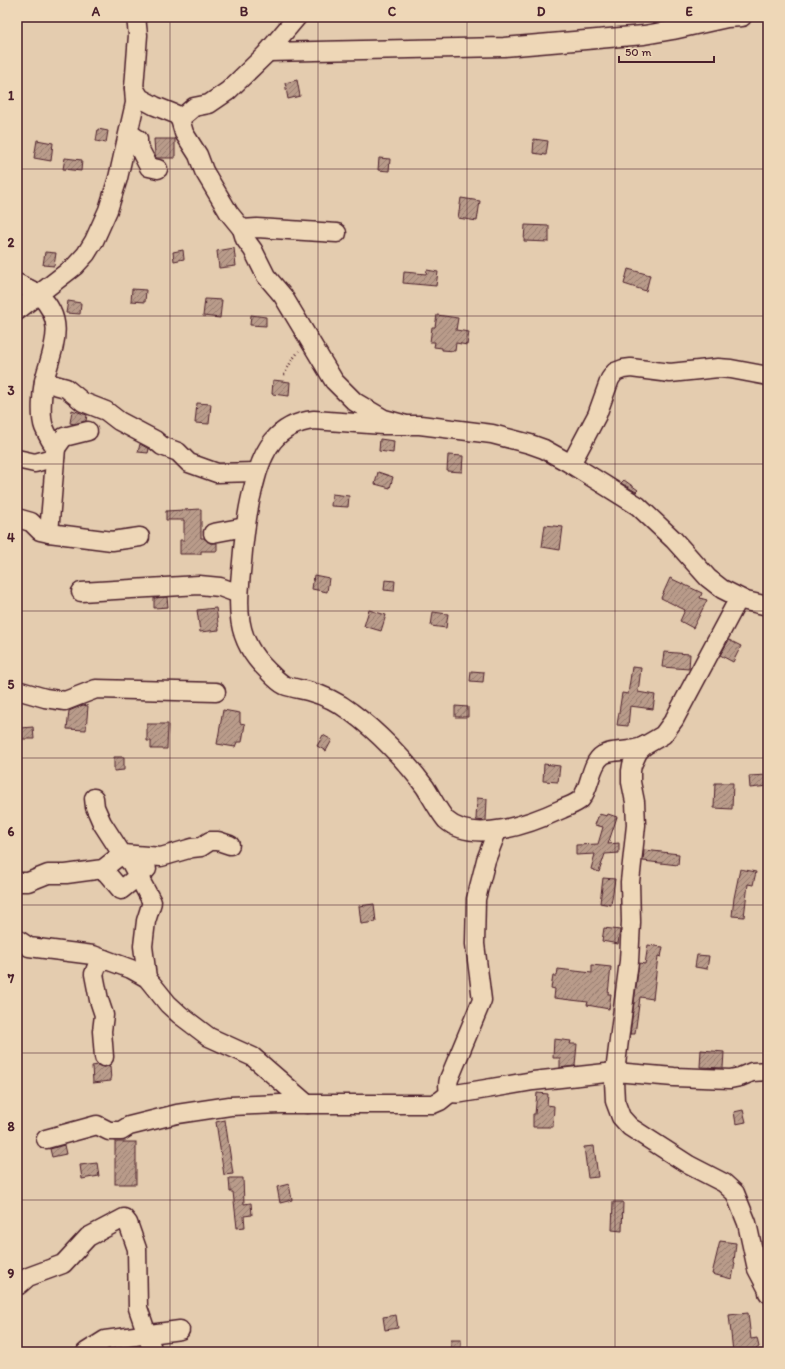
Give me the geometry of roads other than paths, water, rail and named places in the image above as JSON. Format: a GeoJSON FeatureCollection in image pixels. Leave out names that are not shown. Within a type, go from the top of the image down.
{"type":"FeatureCollection","features":[{"type":"Feature","properties":{"kind":"street"},"geometry":{"type":"LineString","coordinates":[[18,309],[75,266],[86,254],[94,241],[112,197],[136,103],[134,88],[138,35],[136,17]]}},
{"type":"Feature","properties":{"kind":"street"},"geometry":{"type":"LineString","coordinates":[[180,119],[194,107],[208,104],[228,90],[268,52],[297,17]]}},
{"type":"Feature","properties":{"kind":"street"},"geometry":{"type":"LineString","coordinates":[[268,52],[504,47],[644,35],[727,18],[742,17]]}},
{"type":"Feature","properties":{"kind":"street"},"geometry":{"type":"LineString","coordinates":[[134,88],[140,98],[175,114],[180,119],[184,133],[198,156],[204,171],[229,212],[242,229],[245,239],[253,250],[266,276],[283,296],[334,381],[355,402],[384,419],[406,425]]}},
{"type":"Feature","properties":{"kind":"street"},"geometry":{"type":"LineString","coordinates":[[129,133],[138,139],[138,146],[149,167],[158,170]]}},
{"type":"Feature","properties":{"kind":"street"},"geometry":{"type":"LineString","coordinates":[[242,229],[337,232]]}},
{"type":"Feature","properties":{"kind":"street"},"geometry":{"type":"LineString","coordinates":[[17,283],[38,295],[53,313],[56,326],[54,348],[44,382],[42,405],[43,425],[56,452]]}},
{"type":"Feature","properties":{"kind":"street"},"geometry":{"type":"LineString","coordinates":[[571,464],[597,415],[610,379],[615,372],[631,368],[670,373],[718,368],[768,376]]}},
{"type":"Feature","properties":{"kind":"street"},"geometry":{"type":"LineString","coordinates":[[44,382],[66,388],[83,402],[106,411],[119,421],[156,440],[162,446],[178,452],[189,463],[217,472],[257,472]]}},
{"type":"Feature","properties":{"kind":"street"},"geometry":{"type":"LineString","coordinates":[[739,598],[672,723],[660,737],[637,750],[613,752],[603,755],[596,763],[584,794],[577,802],[538,820],[497,831],[485,832],[451,825],[443,817],[417,777],[397,754],[367,724],[350,711],[324,696],[284,685],[274,677],[255,658],[247,645],[240,621],[239,594],[245,527],[257,472],[265,452],[275,438],[284,430],[303,421],[314,420],[383,425],[406,425],[471,431],[513,439],[544,450],[571,464],[638,506],[674,540],[708,578],[722,589],[752,603],[768,606]]}},
{"type":"Feature","properties":{"kind":"street"},"geometry":{"type":"LineString","coordinates":[[50,533],[56,452],[64,437],[88,431]]}},
{"type":"Feature","properties":{"kind":"street"},"geometry":{"type":"LineString","coordinates":[[17,459],[35,463],[56,452]]}},
{"type":"Feature","properties":{"kind":"street"},"geometry":{"type":"LineString","coordinates":[[17,518],[32,522],[40,531],[50,533],[112,541],[140,537]]}},
{"type":"Feature","properties":{"kind":"street"},"geometry":{"type":"LineString","coordinates":[[213,533],[245,527]]}},
{"type":"Feature","properties":{"kind":"street"},"geometry":{"type":"LineString","coordinates":[[80,592],[199,585],[220,587],[239,594]]}},
{"type":"Feature","properties":{"kind":"street"},"geometry":{"type":"LineString","coordinates":[[17,690],[45,698],[65,701],[96,689],[216,692]]}},
{"type":"Feature","properties":{"kind":"street"},"geometry":{"type":"LineString","coordinates":[[644,746],[635,758],[631,771],[636,825],[630,882],[631,928],[629,961],[615,1072],[615,1101],[619,1113],[626,1124],[689,1165],[724,1183],[735,1193],[747,1223],[757,1269],[768,1290],[768,1293]]}},
{"type":"Feature","properties":{"kind":"street"},"geometry":{"type":"LineString","coordinates":[[94,798],[95,807],[102,823],[122,854],[131,863],[152,902],[146,921],[141,970]]}},
{"type":"Feature","properties":{"kind":"street"},"geometry":{"type":"LineString","coordinates":[[450,1093],[447,1087],[449,1079],[482,1000],[475,944],[476,899],[486,860],[497,831]]}},
{"type":"Feature","properties":{"kind":"street"},"geometry":{"type":"LineString","coordinates":[[17,882],[28,882],[48,874],[66,874],[103,869],[122,854],[161,857],[192,848],[201,847],[210,841],[218,841],[230,845]]}},
{"type":"Feature","properties":{"kind":"street"},"geometry":{"type":"LineString","coordinates":[[103,869],[121,890],[161,857]]}},
{"type":"Feature","properties":{"kind":"street"},"geometry":{"type":"LineString","coordinates":[[17,939],[28,946],[81,953],[141,970],[168,1004],[208,1037],[253,1057],[307,1104]]}},
{"type":"Feature","properties":{"kind":"street"},"geometry":{"type":"LineString","coordinates":[[104,959],[97,966],[94,974],[99,1000],[104,1015],[102,1031],[104,1057]]}},
{"type":"Feature","properties":{"kind":"street"},"geometry":{"type":"LineString","coordinates":[[46,1139],[97,1125],[109,1132],[121,1131],[129,1126],[177,1114],[213,1108],[255,1105],[307,1104],[434,1104],[440,1102],[450,1093],[462,1093],[571,1076],[615,1072],[659,1076],[730,1079],[752,1072],[768,1071]]}},
{"type":"Feature","properties":{"kind":"street"},"geometry":{"type":"LineString","coordinates":[[17,1281],[19,1285],[28,1277],[63,1264],[88,1237],[124,1218],[128,1223],[136,1249],[138,1308],[153,1352]]}},
{"type":"Feature","properties":{"kind":"street"},"geometry":{"type":"LineString","coordinates":[[86,1352],[105,1340],[180,1330]]}}]}
